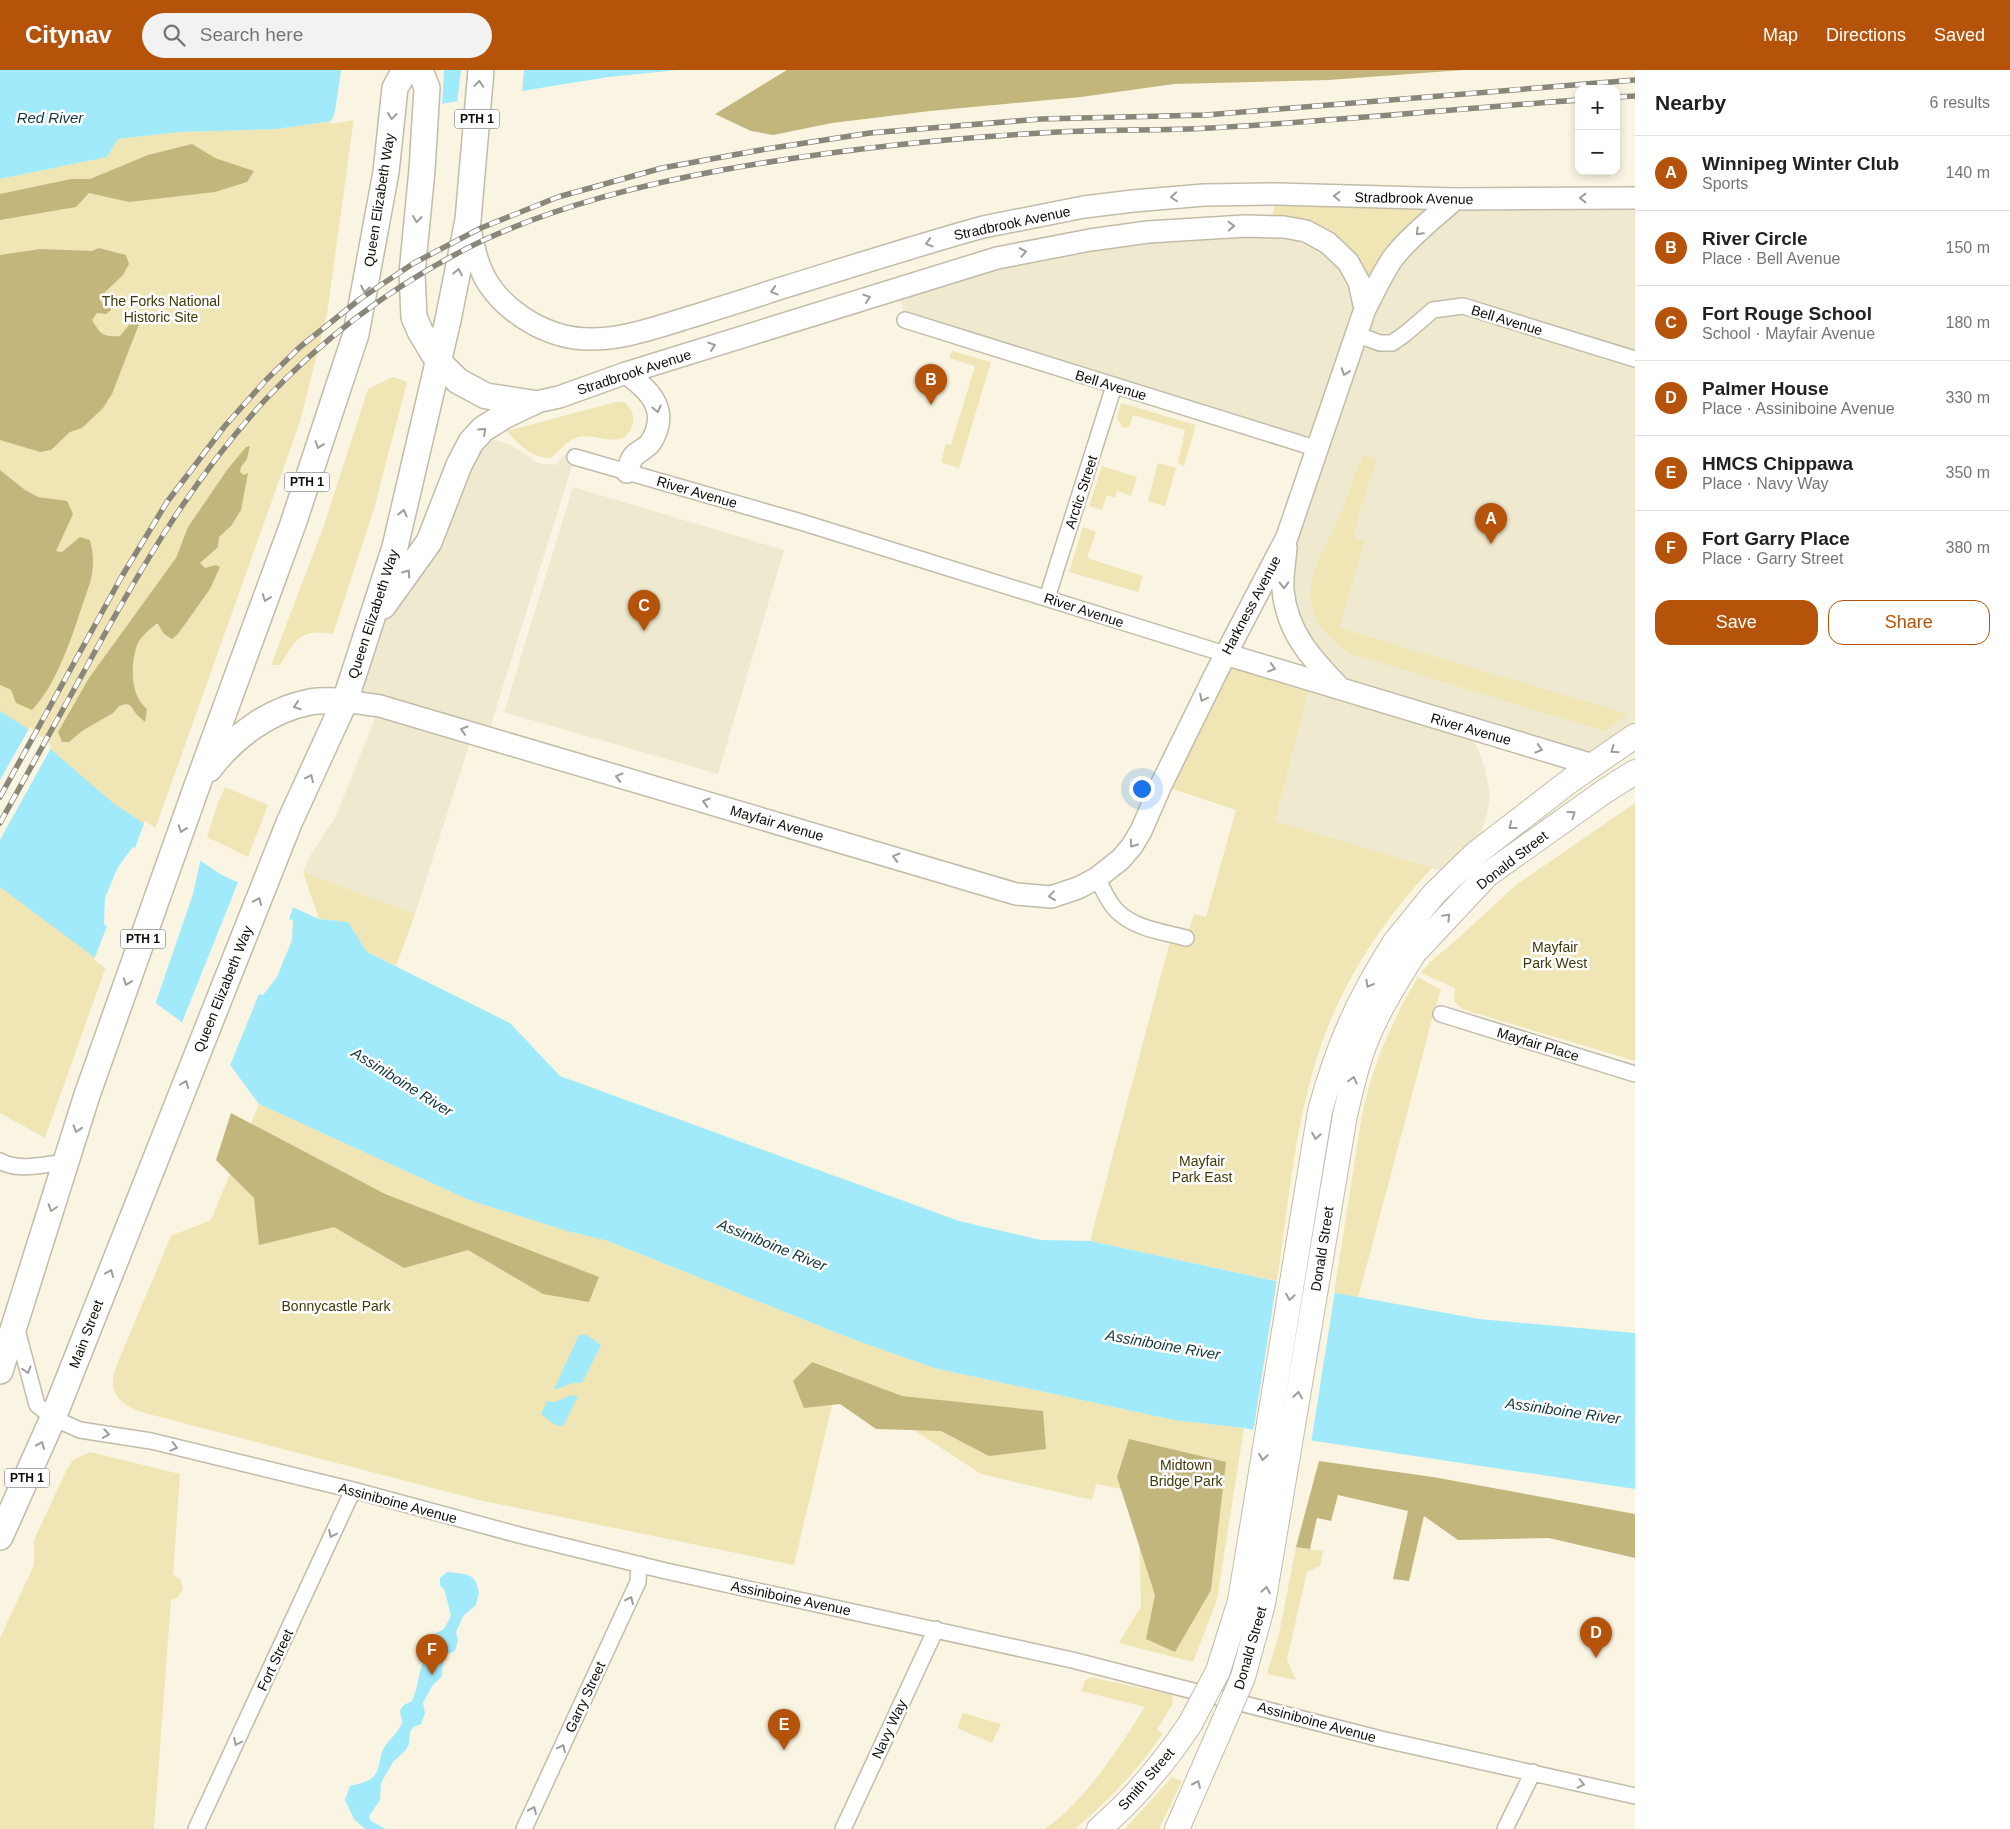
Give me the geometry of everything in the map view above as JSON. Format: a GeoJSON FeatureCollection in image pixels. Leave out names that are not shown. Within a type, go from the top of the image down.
{"type":"FeatureCollection","features":[{"type":"Feature","properties":{"kind":"highway","name":"Queen Elizabeth Way"},"geometry":{"type":"LineString","coordinates":[[66,1162],[87,1095],[292,524],[356,334],[386,172],[395,88],[405,70]]}},
{"type":"Feature","properties":{"kind":"highway"},"geometry":{"type":"LineString","coordinates":[[420,70],[427,88],[422,170],[412,273],[412,305],[420,331],[438,361],[458,381],[477,392],[506,400],[532,403]]}},
{"type":"Feature","properties":{"kind":"highway","name":"Queen Elizabeth Way"},"geometry":{"type":"LineString","coordinates":[[167,1130],[289,823],[345,701],[395,547],[448,320],[468,220],[480,70]]}},
{"type":"Feature","properties":{"kind":"highway"},"geometry":{"type":"LineString","coordinates":[[369,627],[429,542],[459,465],[471,442],[483,429],[504,416],[532,403]]}},
{"type":"Feature","properties":{"kind":"highway"},"geometry":{"type":"LineString","coordinates":[[198,783],[220,754],[237,739],[272,714],[311,702],[345,701]]}},
{"type":"Feature","properties":{"kind":"highway","name":"Main Street"},"geometry":{"type":"LineString","coordinates":[[0,1537],[53,1418],[167,1130]]}},
{"type":"Feature","properties":{"kind":"highway","name":"PTH 1"},"geometry":{"type":"LineString","coordinates":[[0,1371],[66,1162]]}},
{"type":"Feature","properties":{"kind":"main road","name":"Stradbrook Avenue"},"geometry":{"type":"LineString","coordinates":[[468,220],[480,268],[501,299],[515,312],[538,327],[558,335],[594,339],[620,336],[678,321],[983,227],[1133,201],[1204,195],[1278,194],[1455,199],[1635,198]]}},
{"type":"Feature","properties":{"kind":"main road","name":"Harkness Avenue"},"geometry":{"type":"LineString","coordinates":[[1097,878],[1121,859],[1141,831],[1161,785],[1225,654],[1266,580],[1287,537],[1358,335],[1365,309],[1380,279],[1394,257],[1421,229],[1455,199]]}},
{"type":"Feature","properties":{"kind":"main road","name":"Stradbrook Avenue"},"geometry":{"type":"LineString","coordinates":[[532,403],[559,397],[626,374],[997,258],[1090,240],[1196,228],[1269,226],[1298,230],[1316,236],[1335,249],[1348,262],[1359,282],[1365,309]]}},
{"type":"Feature","properties":{"kind":"main road"},"geometry":{"type":"LineString","coordinates":[[626,374],[645,386],[652,395],[658,410],[659,420],[650,443],[632,458],[628,472]]}},
{"type":"Feature","properties":{"kind":"main road"},"geometry":{"type":"LineString","coordinates":[[1287,537],[1283,590],[1293,629],[1310,656],[1341,690]]}},
{"type":"Feature","properties":{"kind":"main road","name":"River Avenue"},"geometry":{"type":"LineString","coordinates":[[1225,654],[1593,765]]}},
{"type":"Feature","properties":{"kind":"main road","name":"Mayfair Avenue"},"geometry":{"type":"LineString","coordinates":[[345,701],[380,706],[1016,894],[1043,897],[1063,894],[1097,878]]}},
{"type":"Feature","properties":{"kind":"main road","name":"Donald Street"},"geometry":{"type":"LineString","coordinates":[[1177,1829],[1243,1678],[1263,1604],[1345,1115],[1354,1076],[1366,1039],[1390,992],[1405,948],[1434,894],[1475,854],[1571,780],[1635,736]]}},
{"type":"Feature","properties":{"kind":"main road","name":"Donald Street"},"geometry":{"type":"LineString","coordinates":[[1190,1724],[1218,1671],[1240,1601],[1320,1111],[1332,1068],[1347,1028],[1370,981],[1487,875],[1605,791],[1635,772]]}},
{"type":"Feature","properties":{"kind":"main road","name":"Smith Street"},"geometry":{"type":"LineString","coordinates":[[1099,1829],[1115,1815],[1169,1755],[1190,1724]]}},
{"type":"Feature","properties":{"kind":"street","name":"Bell Avenue"},"geometry":{"type":"LineString","coordinates":[[1358,335],[1380,343],[1392,343],[1433,310],[1463,306],[1635,359]]}},
{"type":"Feature","properties":{"kind":"street","name":"Bell Avenue"},"geometry":{"type":"LineString","coordinates":[[905,320],[1318,449]]}},
{"type":"Feature","properties":{"kind":"street","name":"Arctic Street"},"geometry":{"type":"LineString","coordinates":[[1047,598],[1114,386]]}},
{"type":"Feature","properties":{"kind":"street","name":"River Avenue"},"geometry":{"type":"LineString","coordinates":[[575,457],[801,522],[1225,654]]}},
{"type":"Feature","properties":{"kind":"street"},"geometry":{"type":"LineString","coordinates":[[1097,878],[1108,899],[1121,915],[1138,925],[1186,938]]}},
{"type":"Feature","properties":{"kind":"street","name":"Mayfair Place"},"geometry":{"type":"LineString","coordinates":[[1441,1014],[1635,1074]]}},
{"type":"Feature","properties":{"kind":"street"},"geometry":{"type":"LineString","coordinates":[[0,1161],[8,1166],[66,1162]]}},
{"type":"Feature","properties":{"kind":"street","name":"Assiniboine Avenue"},"geometry":{"type":"LineString","coordinates":[[15,1322],[37,1404],[53,1418],[80,1430],[151,1442],[353,1490],[520,1535],[639,1564],[936,1629],[1135,1676],[1381,1739],[1635,1796]]}},
{"type":"Feature","properties":{"kind":"street","name":"Fort Street"},"geometry":{"type":"LineString","coordinates":[[196,1829],[353,1490]]}},
{"type":"Feature","properties":{"kind":"street","name":"Garry Street"},"geometry":{"type":"LineString","coordinates":[[524,1829],[638,1582],[639,1564]]}},
{"type":"Feature","properties":{"kind":"street","name":"Navy Way"},"geometry":{"type":"LineString","coordinates":[[843,1829],[936,1629]]}},
{"type":"Feature","properties":{"kind":"street"},"geometry":{"type":"LineString","coordinates":[[1506,1829],[1533,1772]]}},
{"type":"Feature","properties":{"kind":"shaded area"},"geometry":{"type":"Polygon","coordinates":[[[1635,198],[1635,736],[1593,765],[1459,726],[1477,746],[1485,769],[1490,795],[1487,814],[1475,854],[1454,875],[1275,821],[1311,680],[1309,656],[1283,590],[1317,449],[905,320],[898,288],[997,258],[1284,227],[1380,279],[1455,199],[1635,198]]]}},
{"type":"Feature","properties":{"kind":"shaded area"},"geometry":{"type":"Polygon","coordinates":[[[483,429],[492,439],[511,445],[538,463],[556,465],[570,448],[575,457],[487,737],[473,733],[415,914],[303,872],[310,856],[336,816],[380,706],[345,701],[369,627],[483,429]]]}},
{"type":"Feature","properties":{"kind":"shaded area"},"geometry":{"type":"Polygon","coordinates":[[[573,487],[784,550],[718,774],[504,712],[573,487]]]}},
{"type":"Feature","properties":{"kind":"green space"},"geometry":{"type":"Polygon","coordinates":[[[787,70],[1463,70],[1329,80],[1174,84],[1081,97],[930,111],[832,123],[773,135],[751,131],[715,114],[787,70]]]}},
{"type":"Feature","properties":{"kind":"green space","name":"The Forks National Historic Site"},"geometry":{"type":"Polygon","coordinates":[[[354,118],[327,314],[300,422],[45,1138],[0,1113],[0,179],[107,157],[118,139],[180,132],[276,129],[354,118]]]}},
{"type":"Feature","properties":{"kind":"green space"},"geometry":{"type":"Polygon","coordinates":[[[192,144],[215,158],[254,171],[247,182],[215,192],[129,202],[89,193],[76,207],[0,220],[0,194],[71,179],[90,179],[148,155],[192,144]]]}},
{"type":"Feature","properties":{"kind":"green space"},"geometry":{"type":"Polygon","coordinates":[[[1278,194],[1455,199],[1421,229],[1365,309],[1340,253],[1269,226],[1278,194]]]}},
{"type":"Feature","properties":{"kind":"green space"},"geometry":{"type":"Polygon","coordinates":[[[99,248],[126,255],[129,264],[123,275],[99,298],[102,303],[110,305],[111,310],[106,314],[97,313],[92,320],[100,332],[110,336],[120,336],[133,320],[139,324],[112,394],[103,408],[82,428],[70,432],[51,450],[40,452],[0,440],[0,255],[40,249],[92,251],[99,248]]]}},
{"type":"Feature","properties":{"kind":"green space"},"geometry":{"type":"Polygon","coordinates":[[[952,351],[991,362],[959,468],[941,462],[946,444],[951,445],[975,366],[949,358],[952,351]]]}},
{"type":"Feature","properties":{"kind":"green space"},"geometry":{"type":"Polygon","coordinates":[[[393,377],[407,382],[374,509],[333,634],[313,633],[300,638],[280,665],[271,665],[323,528],[368,389],[393,377]]]}},
{"type":"Feature","properties":{"kind":"green space"},"geometry":{"type":"Polygon","coordinates":[[[616,402],[624,402],[633,414],[633,423],[629,432],[624,437],[610,439],[578,437],[570,441],[550,458],[544,458],[532,453],[520,445],[507,431],[616,402]]]}},
{"type":"Feature","properties":{"kind":"green space"},"geometry":{"type":"Polygon","coordinates":[[[1121,403],[1196,425],[1184,466],[1178,463],[1185,430],[1133,415],[1129,427],[1123,428],[1117,419],[1121,403]]]}},
{"type":"Feature","properties":{"kind":"green space"},"geometry":{"type":"Polygon","coordinates":[[[250,446],[247,459],[240,472],[244,475],[248,473],[241,510],[231,526],[219,537],[218,547],[200,563],[205,568],[216,565],[220,567],[210,589],[178,634],[172,639],[164,634],[158,624],[156,624],[138,642],[135,652],[133,678],[137,696],[147,709],[145,722],[130,705],[126,704],[119,706],[113,713],[82,731],[69,742],[62,742],[58,732],[89,678],[176,558],[188,527],[227,470],[246,447],[250,446]]]}},
{"type":"Feature","properties":{"kind":"green space"},"geometry":{"type":"Polygon","coordinates":[[[1365,455],[1377,459],[1359,513],[1354,538],[1365,541],[1339,628],[1628,714],[1604,731],[1352,654],[1332,640],[1318,622],[1313,611],[1311,588],[1313,576],[1365,455]]]}},
{"type":"Feature","properties":{"kind":"green space"},"geometry":{"type":"Polygon","coordinates":[[[1158,463],[1176,468],[1165,506],[1148,501],[1158,463]]]}},
{"type":"Feature","properties":{"kind":"green space"},"geometry":{"type":"Polygon","coordinates":[[[1102,466],[1137,477],[1131,496],[1117,491],[1115,498],[1107,495],[1102,510],[1089,506],[1102,466]]]}},
{"type":"Feature","properties":{"kind":"green space"},"geometry":{"type":"Polygon","coordinates":[[[0,470],[25,490],[38,497],[67,501],[73,514],[56,551],[62,552],[80,537],[90,540],[92,551],[93,567],[90,583],[67,650],[51,683],[32,710],[16,703],[11,690],[0,685],[0,470]]]}},
{"type":"Feature","properties":{"kind":"green space"},"geometry":{"type":"Polygon","coordinates":[[[1083,527],[1096,532],[1087,558],[1143,576],[1138,592],[1069,572],[1083,527]]]}},
{"type":"Feature","properties":{"kind":"green space","name":"Mayfair Park East"},"geometry":{"type":"Polygon","coordinates":[[[1225,654],[1311,680],[1275,821],[1432,868],[1396,910],[1364,955],[1327,1028],[1303,1109],[1277,1281],[1090,1241],[1172,934],[1186,938],[1194,914],[1206,917],[1236,810],[1161,785],[1225,654]]]}},
{"type":"Feature","properties":{"kind":"green space"},"geometry":{"type":"Polygon","coordinates":[[[225,787],[268,805],[248,857],[207,837],[225,787]]]}},
{"type":"Feature","properties":{"kind":"green space","name":"Mayfair Park West"},"geometry":{"type":"Polygon","coordinates":[[[1635,803],[1635,1061],[1462,1009],[1454,1001],[1455,988],[1421,973],[1430,962],[1516,885],[1635,803]]]}},
{"type":"Feature","properties":{"kind":"green space"},"geometry":{"type":"Polygon","coordinates":[[[303,872],[415,914],[396,966],[367,952],[348,922],[319,919],[303,872]]]}},
{"type":"Feature","properties":{"kind":"green space"},"geometry":{"type":"Polygon","coordinates":[[[1418,977],[1441,990],[1358,1298],[1334,1293],[1362,1115],[1370,1083],[1382,1048],[1402,1005],[1418,977]]]}},
{"type":"Feature","properties":{"kind":"green space","name":"Bonnycastle Park"},"geometry":{"type":"Polygon","coordinates":[[[259,1104],[469,1200],[567,1231],[608,1241],[847,1337],[934,1368],[1174,1420],[1244,1428],[1217,1600],[1193,1662],[1119,1643],[1141,1606],[1138,1492],[1096,1484],[1092,1500],[981,1474],[839,1381],[843,1359],[794,1565],[479,1500],[141,1412],[127,1405],[121,1401],[114,1391],[113,1378],[115,1369],[171,1236],[211,1220],[259,1104]]]}},
{"type":"Feature","properties":{"kind":"green space"},"geometry":{"type":"Polygon","coordinates":[[[231,1113],[385,1194],[599,1277],[589,1302],[543,1294],[468,1250],[404,1268],[334,1227],[259,1245],[254,1198],[216,1160],[231,1113]]]}},
{"type":"Feature","properties":{"kind":"green space"},"geometry":{"type":"Polygon","coordinates":[[[812,1362],[902,1396],[1043,1411],[1046,1449],[989,1456],[941,1431],[876,1429],[840,1404],[804,1408],[793,1381],[812,1362]]]}},
{"type":"Feature","properties":{"kind":"green space","name":"Midtown Bridge Park"},"geometry":{"type":"Polygon","coordinates":[[[1129,1439],[1226,1462],[1211,1590],[1175,1652],[1146,1639],[1155,1595],[1117,1477],[1129,1439]]]}},
{"type":"Feature","properties":{"kind":"green space"},"geometry":{"type":"Polygon","coordinates":[[[90,1452],[180,1474],[173,1574],[181,1580],[183,1589],[178,1597],[171,1600],[154,1829],[0,1829],[0,1638],[34,1565],[34,1540],[67,1469],[73,1460],[90,1452]]]}},
{"type":"Feature","properties":{"kind":"green space"},"geometry":{"type":"Polygon","coordinates":[[[1319,1461],[1433,1477],[1635,1514],[1635,1558],[1549,1538],[1458,1540],[1424,1516],[1409,1581],[1393,1579],[1408,1511],[1338,1495],[1331,1521],[1317,1518],[1310,1549],[1296,1547],[1319,1461]]]}},
{"type":"Feature","properties":{"kind":"green space"},"geometry":{"type":"Polygon","coordinates":[[[1296,1547],[1323,1551],[1320,1566],[1307,1572],[1287,1659],[1296,1680],[1267,1674],[1279,1634],[1296,1547]]]}},
{"type":"Feature","properties":{"kind":"green space"},"geometry":{"type":"Polygon","coordinates":[[[1089,1678],[1173,1695],[1172,1705],[1157,1730],[1163,1733],[1133,1772],[1100,1807],[1075,1829],[1045,1829],[1088,1789],[1145,1707],[1081,1691],[1085,1681],[1089,1678]]]}},
{"type":"Feature","properties":{"kind":"green space"},"geometry":{"type":"Polygon","coordinates":[[[963,1713],[1001,1724],[992,1743],[957,1728],[963,1713]]]}},
{"type":"Feature","properties":{"kind":"green space"},"geometry":{"type":"Polygon","coordinates":[[[1172,1777],[1182,1781],[1159,1829],[1125,1829],[1172,1777]]]}},
{"type":"Feature","properties":{"kind":"water","name":"Red River"},"geometry":{"type":"Polygon","coordinates":[[[0,70],[678,70],[608,77],[276,129],[180,132],[118,139],[107,157],[0,179],[0,70]]]}},
{"type":"Feature","properties":{"kind":"water","name":"Assiniboine River"},"geometry":{"type":"Polygon","coordinates":[[[0,711],[25,727],[113,803],[222,875],[319,919],[348,922],[367,952],[510,1023],[560,1076],[959,1221],[1041,1240],[1090,1241],[1308,1288],[1479,1319],[1635,1333],[1635,1489],[1275,1435],[1244,1428],[1174,1420],[934,1368],[847,1337],[608,1241],[567,1231],[469,1200],[259,1104],[219,1050],[0,887],[0,711]]]}},
{"type":"Feature","properties":{"kind":"water"},"geometry":{"type":"Polygon","coordinates":[[[579,1335],[587,1335],[601,1345],[582,1383],[574,1383],[554,1389],[579,1335]]]}},
{"type":"Feature","properties":{"kind":"water"},"geometry":{"type":"Polygon","coordinates":[[[572,1395],[578,1396],[563,1426],[555,1425],[541,1414],[547,1401],[555,1402],[572,1395]]]}},
{"type":"Feature","properties":{"kind":"water"},"geometry":{"type":"Polygon","coordinates":[[[447,1572],[465,1574],[472,1577],[476,1582],[479,1593],[476,1605],[463,1616],[456,1632],[458,1640],[455,1651],[446,1655],[443,1661],[442,1676],[432,1686],[423,1703],[425,1713],[421,1724],[413,1727],[406,1750],[393,1762],[381,1783],[380,1800],[369,1816],[371,1821],[386,1829],[365,1829],[354,1819],[345,1800],[350,1786],[367,1781],[375,1774],[384,1748],[401,1726],[400,1710],[404,1705],[412,1701],[423,1662],[432,1658],[435,1651],[432,1642],[436,1633],[444,1629],[451,1616],[445,1591],[440,1585],[440,1578],[447,1572]]]}},
{"type":"Feature","properties":{"kind":"pier"},"geometry":{"type":"Polygon","coordinates":[[[341,70],[444,70],[442,106],[330,124],[335,112],[341,70]]]}},
{"type":"Feature","properties":{"kind":"pier"},"geometry":{"type":"Polygon","coordinates":[[[461,70],[524,70],[522,93],[457,104],[461,70]]]}},
{"type":"Feature","properties":{"kind":"pier"},"geometry":{"type":"Polygon","coordinates":[[[30,727],[52,746],[0,840],[0,780],[30,727]]]}},
{"type":"Feature","properties":{"kind":"pier"},"geometry":{"type":"Polygon","coordinates":[[[145,821],[201,858],[193,894],[155,1005],[94,960],[107,926],[104,924],[105,898],[118,867],[133,847],[135,848],[145,821]]]}},
{"type":"Feature","properties":{"kind":"pier"},"geometry":{"type":"Polygon","coordinates":[[[239,880],[294,905],[289,919],[293,920],[292,940],[277,977],[263,995],[259,994],[229,1068],[217,1051],[181,1025],[239,880]]]}},
{"type":"Feature","properties":{"kind":"pier"},"geometry":{"type":"Polygon","coordinates":[[[1277,1279],[1335,1291],[1311,1443],[1253,1433],[1277,1279]]]}},
{"type":"Feature","properties":{"kind":"railway"},"geometry":{"type":"LineString","coordinates":[[0,797],[122,576],[167,502],[224,427],[266,380],[300,347],[360,299],[414,263],[481,228],[558,197],[662,168],[870,133],[1041,119],[1206,115],[1635,80]]}},
{"type":"Feature","properties":{"kind":"railway"},"geometry":{"type":"LineString","coordinates":[[1620,97],[1635,96]]}},
{"type":"Feature","properties":{"kind":"railway"},"geometry":{"type":"LineString","coordinates":[[0,823],[147,561],[214,461],[239,430],[290,375],[368,309],[426,271],[486,239],[572,206],[632,189],[761,163],[841,152],[921,142],[1001,136],[1083,131],[1211,128],[1575,100]]}},
{"type":"Feature","properties":{"kind":"place","name":"River Circle"},"geometry":{"type":"Point","coordinates":[931,405]}},
{"type":"Feature","properties":{"kind":"place","name":"Winnipeg Winter Club"},"geometry":{"type":"Point","coordinates":[1491,544]}},
{"type":"Feature","properties":{"kind":"place","name":"Fort Rouge School"},"geometry":{"type":"Point","coordinates":[644,631]}},
{"type":"Feature","properties":{"kind":"place","name":"Palmer House"},"geometry":{"type":"Point","coordinates":[1596,1658]}},
{"type":"Feature","properties":{"kind":"place","name":"Fort Garry Place"},"geometry":{"type":"Point","coordinates":[432,1675]}},
{"type":"Feature","properties":{"kind":"place","name":"HMCS Chippawa"},"geometry":{"type":"Point","coordinates":[784,1750]}}]}
